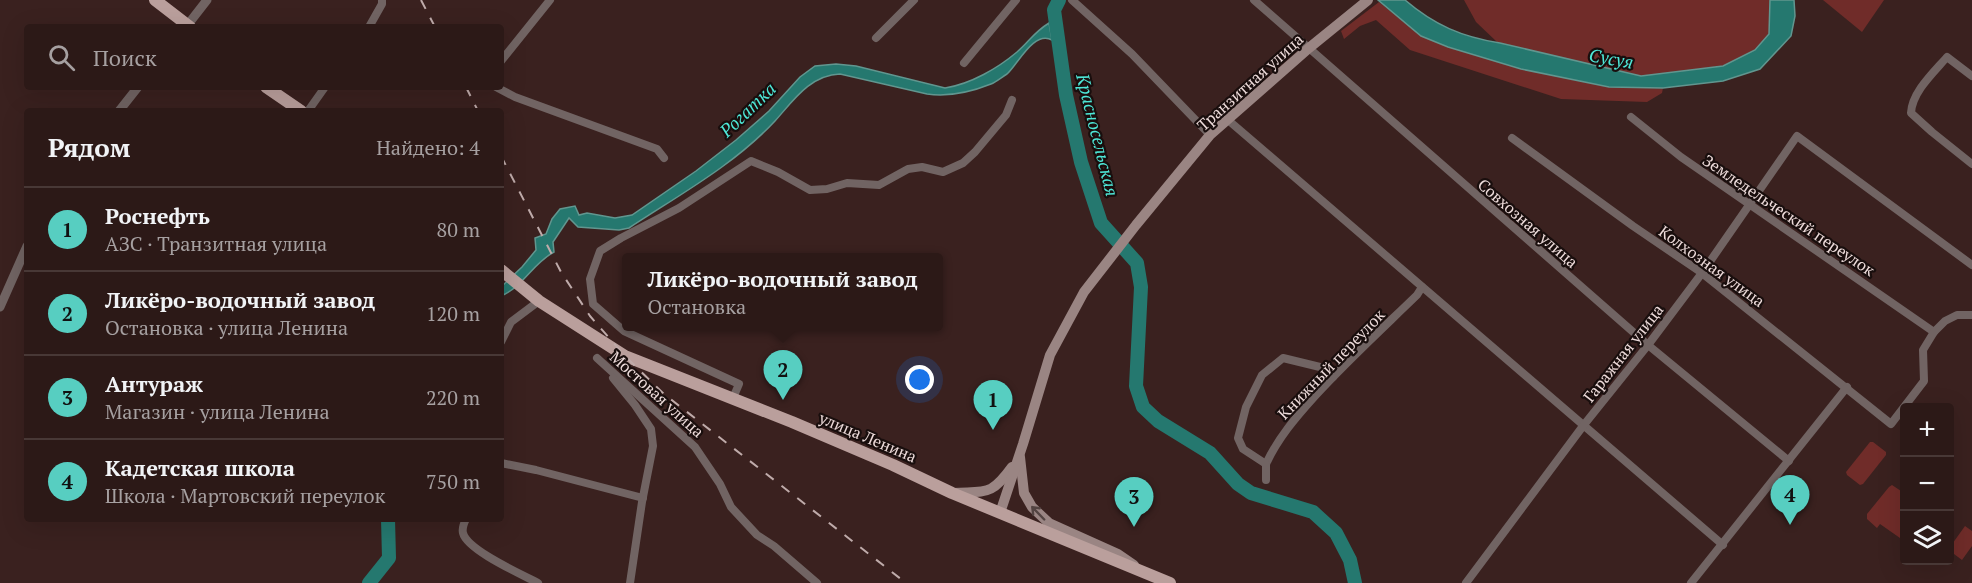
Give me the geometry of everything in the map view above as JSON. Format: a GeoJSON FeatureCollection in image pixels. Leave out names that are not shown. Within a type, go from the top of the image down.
{"type":"FeatureCollection","features":[{"type":"Feature","properties":{"kind":"main road"},"geometry":{"type":"LineString","coordinates":[[155,0],[185,24]]}},
{"type":"Feature","properties":{"kind":"main road","name":"Транзитная улица"},"geometry":{"type":"LineString","coordinates":[[1000,513],[1050,355],[1072,312],[1102,267],[1210,135],[1309,48],[1368,0]]}},
{"type":"Feature","properties":{"kind":"main road"},"geometry":{"type":"LineString","coordinates":[[270,90],[297,108]]}},
{"type":"Feature","properties":{"kind":"main road","name":"улица Ленина"},"geometry":{"type":"LineString","coordinates":[[504,273],[534,298],[625,356],[656,370],[733,398],[892,465],[952,493],[1170,583]]}},
{"type":"Feature","properties":{"kind":"main road"},"geometry":{"type":"LineString","coordinates":[[952,493],[988,491],[999,485],[1019,454]]}},
{"type":"Feature","properties":{"kind":"main road"},"geometry":{"type":"LineString","coordinates":[[1019,454],[1024,493],[1032,507],[1049,523],[1118,554],[1143,572]]}},
{"type":"Feature","properties":{"kind":"street"},"geometry":{"type":"LineString","coordinates":[[189,24],[207,0]]}},
{"type":"Feature","properties":{"kind":"street"},"geometry":{"type":"LineString","coordinates":[[371,24],[382,0]]}},
{"type":"Feature","properties":{"kind":"street"},"geometry":{"type":"LineString","coordinates":[[504,57],[550,0]]}},
{"type":"Feature","properties":{"kind":"street"},"geometry":{"type":"LineString","coordinates":[[876,38],[914,0]]}},
{"type":"Feature","properties":{"kind":"street"},"geometry":{"type":"LineString","coordinates":[[964,63],[1016,0]]}},
{"type":"Feature","properties":{"kind":"street"},"geometry":{"type":"LineString","coordinates":[[1072,0],[1132,54],[1210,135]]}},
{"type":"Feature","properties":{"kind":"street","name":"Совхозная улица"},"geometry":{"type":"LineString","coordinates":[[1254,0],[1648,345],[1789,461]]}},
{"type":"Feature","properties":{"kind":"street"},"geometry":{"type":"LineString","coordinates":[[1972,76],[1947,57],[1917,95],[1912,104],[1911,113],[1972,164]]}},
{"type":"Feature","properties":{"kind":"street"},"geometry":{"type":"LineString","coordinates":[[121,108],[136,90]]}},
{"type":"Feature","properties":{"kind":"street"},"geometry":{"type":"LineString","coordinates":[[310,108],[323,90]]}},
{"type":"Feature","properties":{"kind":"street"},"geometry":{"type":"LineString","coordinates":[[502,90],[657,150],[664,158]]}},
{"type":"Feature","properties":{"kind":"street"},"geometry":{"type":"LineString","coordinates":[[622,329],[593,303],[590,279],[600,251],[679,208],[751,161],[778,172],[810,190],[826,189],[847,183],[879,185],[908,169],[922,167],[943,172],[963,164],[975,152],[1006,115],[1012,100]]}},
{"type":"Feature","properties":{"kind":"street","name":"Земледельческий переулок"},"geometry":{"type":"LineString","coordinates":[[1631,117],[1663,145],[1934,332]]}},
{"type":"Feature","properties":{"kind":"street"},"geometry":{"type":"LineString","coordinates":[[1228,120],[1723,545]]}},
{"type":"Feature","properties":{"kind":"street","name":"Гаражная улица"},"geometry":{"type":"LineString","coordinates":[[1466,583],[1583,426],[1702,273],[1797,136],[1972,265]]}},
{"type":"Feature","properties":{"kind":"street","name":"Колхозная улица"},"geometry":{"type":"LineString","coordinates":[[1512,138],[1702,273],[1891,424],[1924,381],[1923,350],[1934,332]]}},
{"type":"Feature","properties":{"kind":"street"},"geometry":{"type":"LineString","coordinates":[[0,307],[24,252]]}},
{"type":"Feature","properties":{"kind":"street","name":"Книжный переулок"},"geometry":{"type":"LineString","coordinates":[[1266,464],[1271,452],[1291,422],[1333,377],[1417,295],[1422,287]]}},
{"type":"Feature","properties":{"kind":"street"},"geometry":{"type":"LineString","coordinates":[[504,337],[512,322],[534,298]]}},
{"type":"Feature","properties":{"kind":"street"},"geometry":{"type":"LineString","coordinates":[[1934,332],[1945,321],[1957,315],[1972,315]]}},
{"type":"Feature","properties":{"kind":"street"},"geometry":{"type":"LineString","coordinates":[[624,331],[739,384],[733,398]]}},
{"type":"Feature","properties":{"kind":"street"},"geometry":{"type":"LineString","coordinates":[[595,338],[597,358],[651,429],[653,446],[630,583]]}},
{"type":"Feature","properties":{"kind":"street","name":"Мостовая улица"},"geometry":{"type":"LineString","coordinates":[[597,358],[695,447],[720,484],[731,507],[757,535],[774,546],[817,583]]}},
{"type":"Feature","properties":{"kind":"street"},"geometry":{"type":"LineString","coordinates":[[1266,480],[1266,464],[1243,448],[1238,438],[1246,407],[1262,375],[1283,358],[1320,367],[1333,377]]}},
{"type":"Feature","properties":{"kind":"street"},"geometry":{"type":"LineString","coordinates":[[1690,583],[1723,545],[1847,387]]}},
{"type":"Feature","properties":{"kind":"street"},"geometry":{"type":"LineString","coordinates":[[504,464],[643,498]]}},
{"type":"Feature","properties":{"kind":"street"},"geometry":{"type":"LineString","coordinates":[[465,522],[462,531],[466,541],[480,553],[538,583]]}},
{"type":"Feature","properties":{"kind":"shaded area"},"geometry":{"type":"Polygon","coordinates":[[[1464,0],[1770,0],[1769,34],[1755,50],[1723,66],[1640,76],[1497,42],[1476,22],[1464,0]]]}},
{"type":"Feature","properties":{"kind":"shaded area"},"geometry":{"type":"Polygon","coordinates":[[[1823,0],[1884,0],[1862,32],[1823,0]]]}},
{"type":"Feature","properties":{"kind":"shaded area"},"geometry":{"type":"Polygon","coordinates":[[[1379,2],[1421,36],[1448,47],[1521,69],[1609,87],[1663,88],[1662,93],[1647,102],[1561,99],[1410,50],[1376,20],[1360,26],[1344,39],[1341,31],[1379,2]]]}},
{"type":"Feature","properties":{"kind":"shaded area"},"geometry":{"type":"Polygon","coordinates":[[[1870,442],[1886,452],[1886,455],[1860,485],[1846,472],[1870,442]]]}},
{"type":"Feature","properties":{"kind":"shaded area"},"geometry":{"type":"Polygon","coordinates":[[[1892,485],[1900,490],[1900,538],[1880,524],[1877,528],[1867,519],[1867,514],[1892,485]]]}},
{"type":"Feature","properties":{"kind":"shaded area"},"geometry":{"type":"Polygon","coordinates":[[[1965,526],[1972,531],[1972,546],[1962,560],[1954,554],[1954,541],[1965,526]]]}},
{"type":"Feature","properties":{"kind":"water"},"geometry":{"type":"Polygon","coordinates":[[[1378,0],[1405,0],[1449,29],[1473,37],[1641,76],[1723,66],[1755,50],[1769,34],[1770,0],[1794,0],[1795,16],[1791,36],[1760,69],[1723,81],[1663,88],[1609,87],[1521,69],[1448,47],[1421,36],[1378,0]]]}},
{"type":"Feature","properties":{"kind":"water"},"geometry":{"type":"Polygon","coordinates":[[[1049,23],[1052,40],[1045,38],[1039,40],[1027,50],[1007,74],[991,84],[967,91],[943,95],[927,94],[840,74],[820,79],[803,90],[742,152],[629,228],[619,230],[578,227],[569,218],[553,242],[554,252],[540,262],[516,287],[504,294],[504,284],[536,250],[535,238],[546,234],[552,219],[560,209],[575,206],[579,215],[587,213],[615,218],[632,215],[736,140],[769,111],[800,77],[815,66],[836,64],[856,66],[945,88],[965,83],[993,69],[1017,52],[1049,23]]]}},
{"type":"Feature","properties":{"kind":"waterway","name":"Красносельская"},"geometry":{"type":"LineString","coordinates":[[1059,0],[1054,10],[1066,95],[1081,162],[1101,223],[1137,263],[1141,287],[1136,386],[1143,407],[1158,421],[1210,453],[1238,484],[1251,493],[1313,512],[1336,533],[1350,560],[1355,583]]}},
{"type":"Feature","properties":{"kind":"waterway"},"geometry":{"type":"LineString","coordinates":[[369,583],[389,558],[388,522]]}},
{"type":"Feature","properties":{"kind":"railway"},"geometry":{"type":"LineString","coordinates":[[421,0],[433,24]]}},
{"type":"Feature","properties":{"kind":"railway"},"geometry":{"type":"LineString","coordinates":[[468,90],[476,108]]}},
{"type":"Feature","properties":{"kind":"railway"},"geometry":{"type":"LineString","coordinates":[[504,162],[561,272],[590,316],[625,356],[664,394],[906,583]]}},
{"type":"Feature","properties":{"kind":"place","name":"Ликёро-водочный завод"},"geometry":{"type":"Point","coordinates":[783,400]}},
{"type":"Feature","properties":{"kind":"place","name":"Роснефть"},"geometry":{"type":"Point","coordinates":[993,430]}},
{"type":"Feature","properties":{"kind":"place","name":"Кадетская школа"},"geometry":{"type":"Point","coordinates":[1790,525]}},
{"type":"Feature","properties":{"kind":"place","name":"Антураж"},"geometry":{"type":"Point","coordinates":[1134,527]}},
{"type":"Feature","properties":{"kind":"water label","name":"Сусуя"},"geometry":{"type":"Point","coordinates":[1611,59]}},
{"type":"Feature","properties":{"kind":"water label","name":"Рогатка"},"geometry":{"type":"Point","coordinates":[748,110]}}]}
